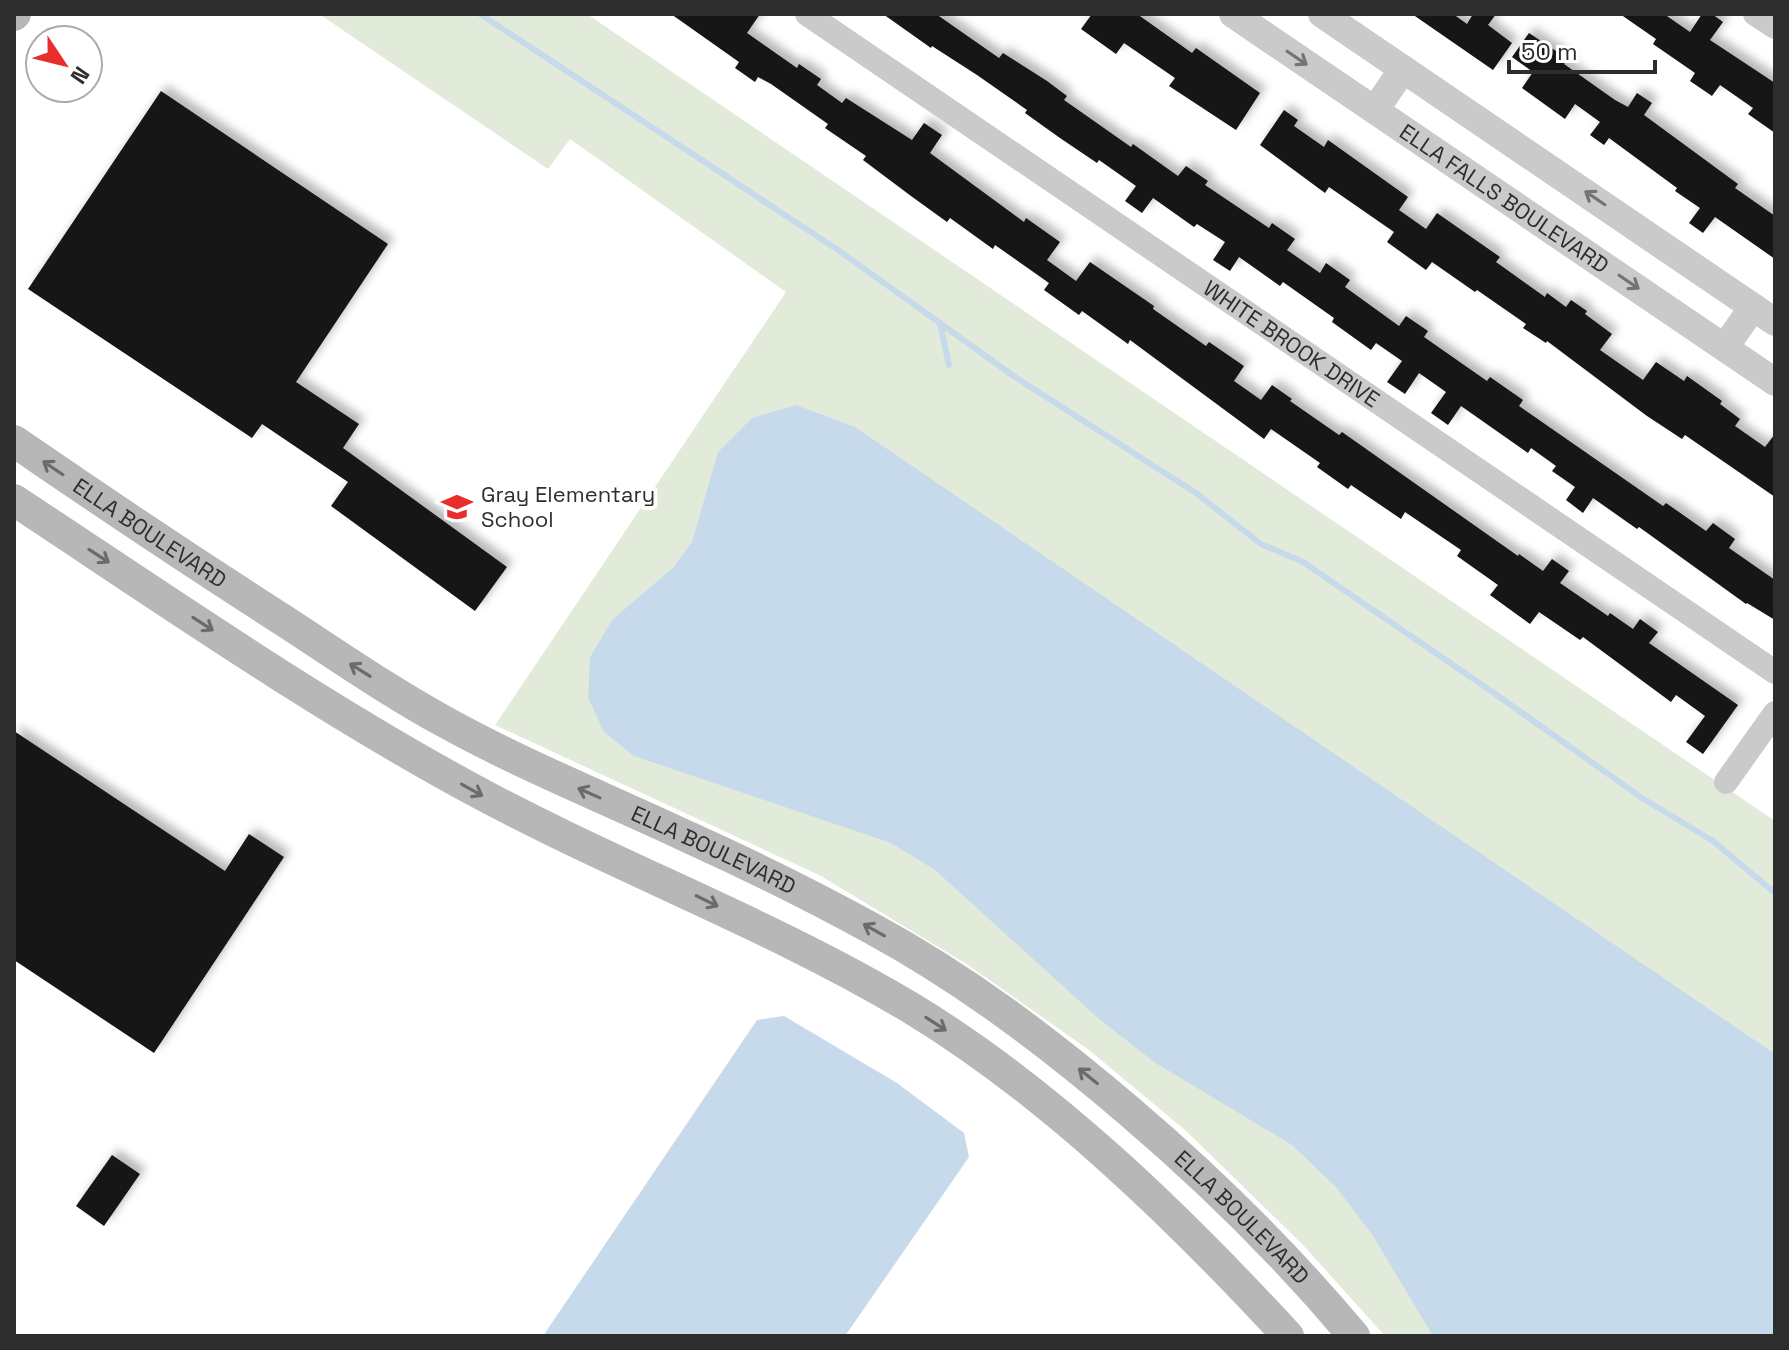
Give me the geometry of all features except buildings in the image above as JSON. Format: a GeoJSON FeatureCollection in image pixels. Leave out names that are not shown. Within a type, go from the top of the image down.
{"type":"FeatureCollection","features":[{"type":"Feature","properties":{"kind":"main road","name":"ELLA BOULEVARD"},"geometry":{"type":"LineString","coordinates":[[14,441],[163,543],[360,671],[454,726],[573,787],[783,882],[938,966],[993,1002],[1043,1039],[1147,1127],[1238,1210],[1354,1336]]}},
{"type":"Feature","properties":{"kind":"main road"},"geometry":{"type":"LineString","coordinates":[[14,500],[292,683],[436,770],[552,832],[761,927],[912,1009],[964,1043],[1115,1164],[1184,1227],[1288,1336]]}},
{"type":"Feature","properties":{"kind":"main road"},"geometry":{"type":"LineString","coordinates":[[138,581],[163,543]]}},
{"type":"Feature","properties":{"kind":"main road"},"geometry":{"type":"LineString","coordinates":[[436,770],[454,726]]}},
{"type":"Feature","properties":{"kind":"main road"},"geometry":{"type":"LineString","coordinates":[[1115,1164],[1147,1127]]}},
{"type":"Feature","properties":{"kind":"street","name":"WHITE BROOK DRIVE"},"geometry":{"type":"LineString","coordinates":[[807,14],[1775,672]]}},
{"type":"Feature","properties":{"kind":"street","name":"ELLA FALLS BOULEVARD"},"geometry":{"type":"LineString","coordinates":[[1233,14],[1775,382]]}},
{"type":"Feature","properties":{"kind":"street"},"geometry":{"type":"LineString","coordinates":[[1322,14],[1764,314],[1725,347]]}},
{"type":"Feature","properties":{"kind":"street"},"geometry":{"type":"LineString","coordinates":[[1755,14],[1775,27]]}},
{"type":"Feature","properties":{"kind":"street"},"geometry":{"type":"LineString","coordinates":[[1375,110],[1403,69]]}},
{"type":"Feature","properties":{"kind":"street"},"geometry":{"type":"LineString","coordinates":[[1726,782],[1775,713]]}},
{"type":"Feature","properties":{"kind":"green space"},"geometry":{"type":"Polygon","coordinates":[[[319,14],[587,14],[1775,821],[1775,1336],[1385,1336],[1303,1245],[1185,1130],[1089,1050],[968,965],[821,876],[495,725],[786,292],[570,139],[548,169],[319,14]]]}},
{"type":"Feature","properties":{"kind":"water"},"geometry":{"type":"Polygon","coordinates":[[[796,405],[855,427],[1775,1054],[1775,1336],[1433,1336],[1373,1236],[1336,1187],[1292,1145],[1154,1062],[1098,1018],[935,870],[891,843],[634,756],[604,732],[588,698],[590,657],[612,620],[674,567],[692,542],[718,452],[752,418],[796,405]]]}},
{"type":"Feature","properties":{"kind":"water"},"geometry":{"type":"Polygon","coordinates":[[[784,1016],[897,1083],[964,1133],[969,1157],[845,1336],[543,1336],[757,1020],[784,1016]]]}},
{"type":"Feature","properties":{"kind":"waterway"},"geometry":{"type":"LineString","coordinates":[[480,14],[838,250],[1015,377],[1196,493],[1261,544],[1303,562],[1642,798],[1713,841],[1775,893]]}},
{"type":"Feature","properties":{"kind":"waterway"},"geometry":{"type":"LineString","coordinates":[[940,323],[949,365]]}},
{"type":"Feature","properties":{"kind":"place","name":"Gray Elementary School"},"geometry":{"type":"Point","coordinates":[457,507]}}]}
